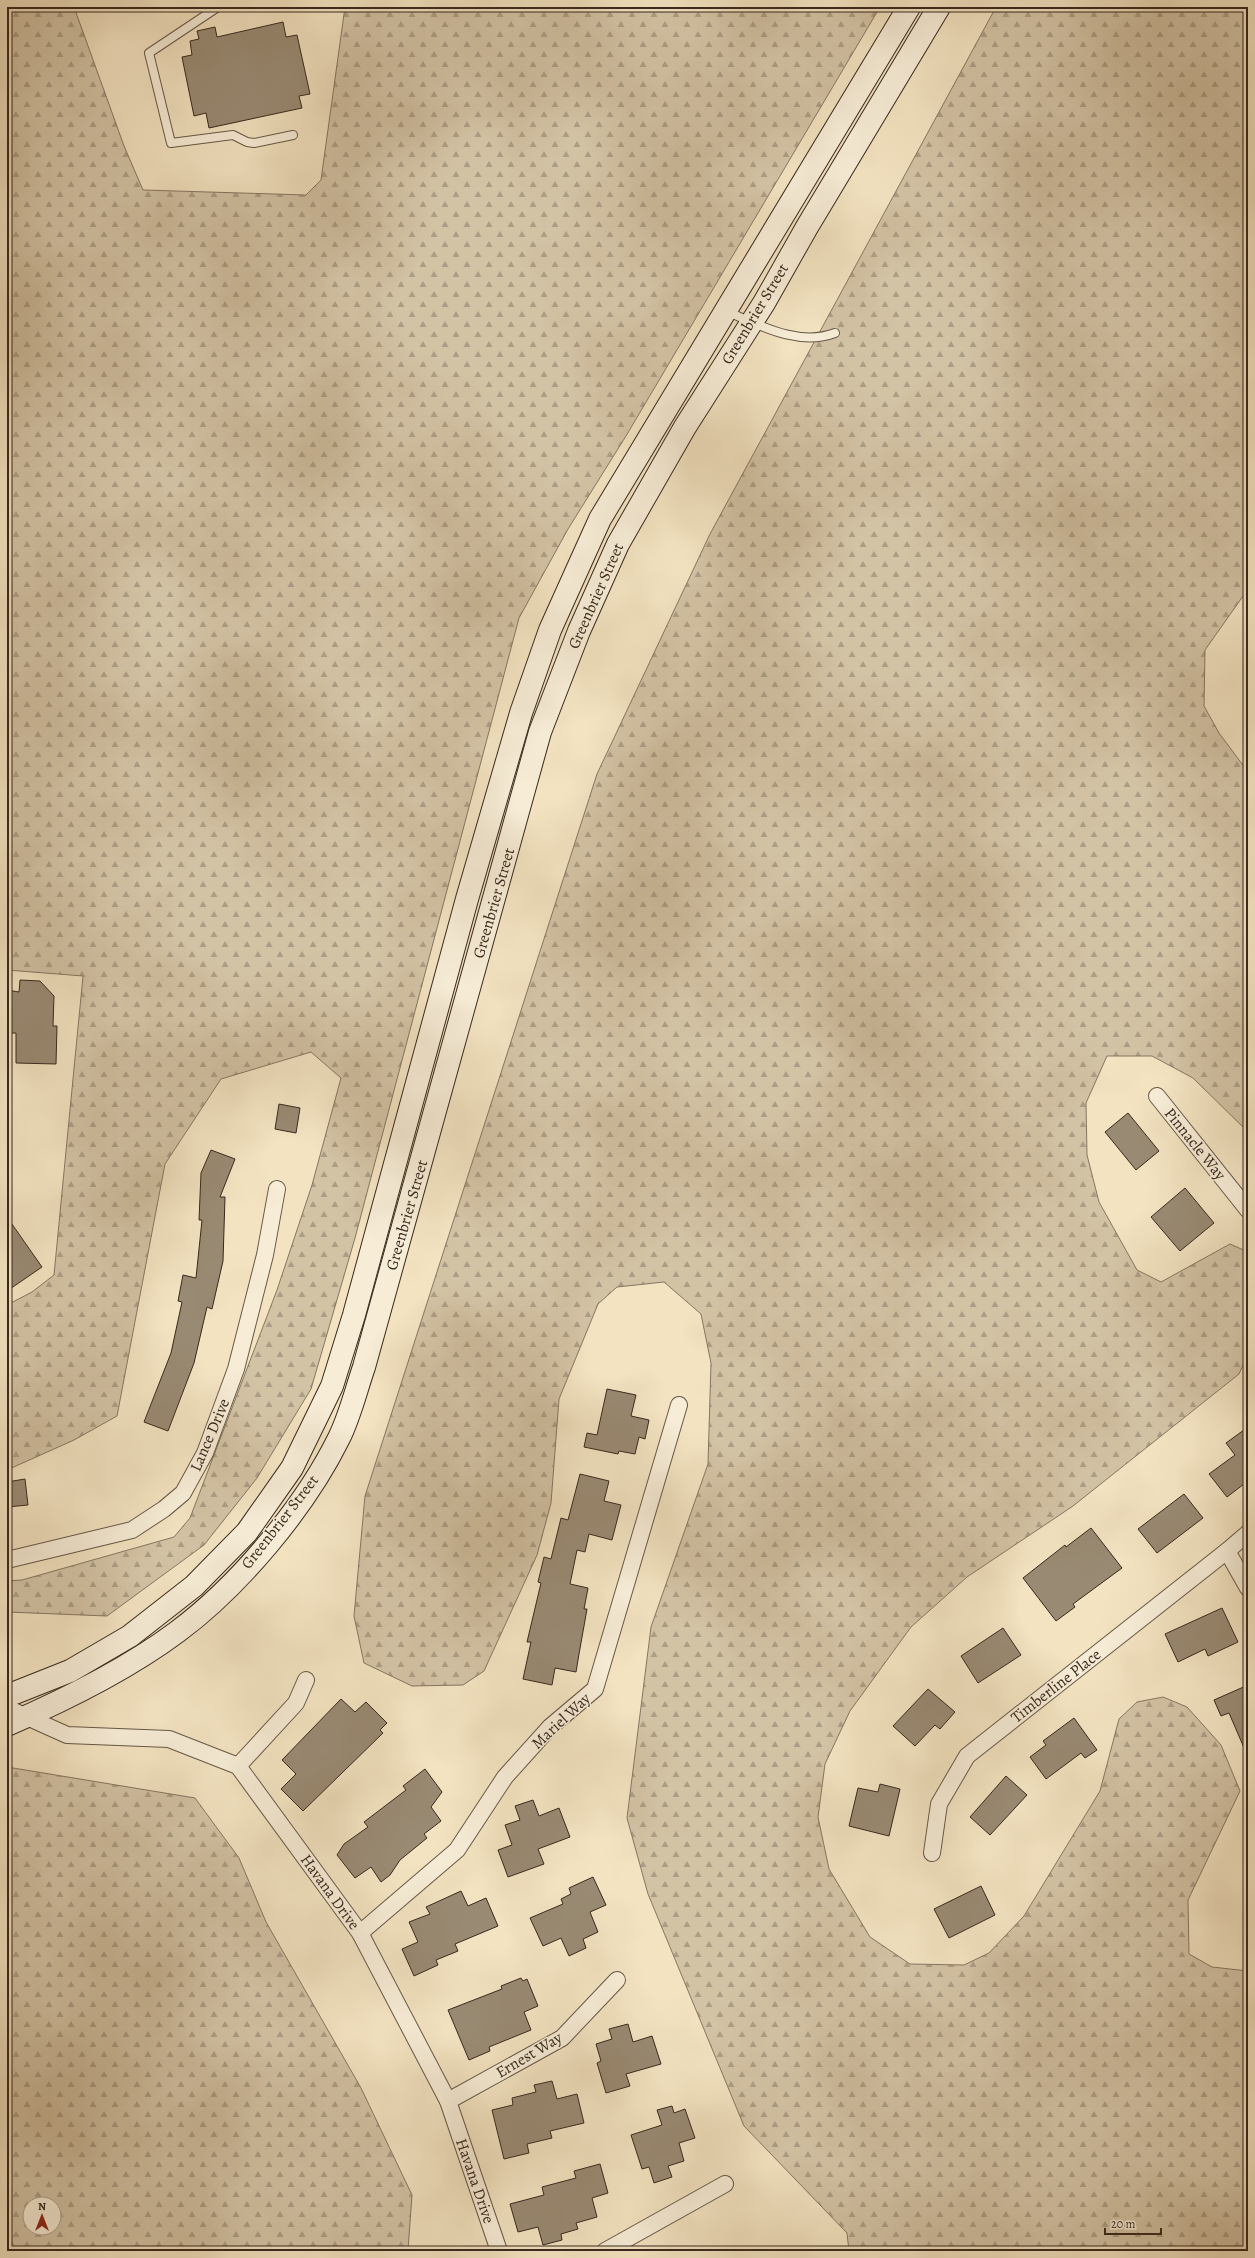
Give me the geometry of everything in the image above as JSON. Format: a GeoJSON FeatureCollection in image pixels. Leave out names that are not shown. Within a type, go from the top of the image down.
{"type":"FeatureCollection","features":[{"type":"Feature","properties":{"kind":"main road","name":"Greenbrier Street"},"geometry":{"type":"LineString","coordinates":[[7,1696],[70,1671],[123,1640],[194,1586],[247,1532],[292,1468],[332,1386],[354,1315],[514,734],[550,630],[600,519],[909,7]]}},
{"type":"Feature","properties":{"kind":"main road","name":"Greenbrier Street"},"geometry":{"type":"LineString","coordinates":[[13,1717],[62,1701],[177,1632],[231,1584],[274,1534],[310,1488],[339,1437],[364,1367],[538,742],[579,631],[618,544],[685,427],[752,322],[939,7]]}},
{"type":"Feature","properties":{"kind":"street","name":"Pinnacle Way"},"geometry":{"type":"LineString","coordinates":[[1157,1096],[1248,1210]]}},
{"type":"Feature","properties":{"kind":"street","name":"Lance Drive"},"geometry":{"type":"LineString","coordinates":[[7,1560],[132,1530],[164,1509],[183,1493],[205,1453],[236,1369],[265,1255],[277,1189]]}},
{"type":"Feature","properties":{"kind":"street","name":"Mariel Way"},"geometry":{"type":"LineString","coordinates":[[360,1933],[457,1850],[505,1777],[550,1727],[595,1689],[679,1405]]}},
{"type":"Feature","properties":{"kind":"street","name":"Timberline Place"},"geometry":{"type":"LineString","coordinates":[[932,1853],[939,1804],[967,1756],[1248,1533]]}},
{"type":"Feature","properties":{"kind":"street"},"geometry":{"type":"LineString","coordinates":[[1226,1551],[1248,1588]]}},
{"type":"Feature","properties":{"kind":"street"},"geometry":{"type":"LineString","coordinates":[[13,1717],[67,1735],[169,1739],[238,1766],[296,1703],[306,1680]]}},
{"type":"Feature","properties":{"kind":"street","name":"Havana Drive"},"geometry":{"type":"LineString","coordinates":[[238,1766],[360,1933],[448,2102],[499,2251]]}},
{"type":"Feature","properties":{"kind":"street","name":"Ernest Way"},"geometry":{"type":"LineString","coordinates":[[448,2102],[562,2038],[616,1980]]}},
{"type":"Feature","properties":{"kind":"street"},"geometry":{"type":"LineString","coordinates":[[605,2251],[725,2184]]}},
{"type":"Feature","properties":{"kind":"lane"},"geometry":{"type":"LineString","coordinates":[[218,7],[149,53],[171,143],[232,135],[254,143],[293,135]]}},
{"type":"Feature","properties":{"kind":"lane"},"geometry":{"type":"LineString","coordinates":[[725,311],[779,334],[822,338],[835,333]]}},
{"type":"Feature","properties":{"kind":"lane"},"geometry":{"type":"LineString","coordinates":[[514,734],[538,742]]}},
{"type":"Feature","properties":{"kind":"green space"},"geometry":{"type":"Polygon","coordinates":[[[7,7],[74,7],[124,146],[143,190],[306,195],[321,180],[345,7],[880,7],[626,436],[568,529],[519,618],[355,1238],[311,1389],[257,1478],[204,1545],[107,1616],[7,1612],[7,1581],[22,1580],[174,1537],[190,1518],[277,1290],[312,1185],[341,1078],[311,1052],[221,1079],[165,1164],[117,1416],[74,1440],[7,1470],[7,1305],[32,1292],[54,1275],[83,976],[7,970],[7,7]]]}},
{"type":"Feature","properties":{"kind":"green space"},"geometry":{"type":"Polygon","coordinates":[[[996,7],[1248,7],[1248,589],[1205,650],[1204,706],[1219,733],[1248,772],[1248,1132],[1193,1078],[1152,1056],[1107,1056],[1086,1103],[1087,1155],[1099,1202],[1137,1270],[1161,1282],[1230,1244],[1248,1252],[1248,1354],[1239,1374],[1073,1506],[967,1577],[911,1627],[850,1711],[825,1764],[818,1817],[829,1869],[870,1937],[910,1964],[964,1965],[989,1953],[1024,1916],[1100,1791],[1119,1719],[1137,1702],[1163,1697],[1187,1707],[1221,1745],[1240,1791],[1188,1900],[1189,1954],[1212,1967],[1248,1971],[1248,2251],[849,2251],[847,2233],[744,2126],[648,1894],[627,1818],[651,1627],[708,1464],[711,1363],[701,1314],[664,1282],[617,1287],[598,1304],[559,1399],[551,1503],[537,1555],[484,1671],[463,1685],[412,1686],[364,1663],[354,1616],[365,1496],[597,774],[710,534],[996,7]]]}},
{"type":"Feature","properties":{"kind":"green space"},"geometry":{"type":"Polygon","coordinates":[[[7,1767],[195,1798],[239,1858],[266,1922],[361,2088],[412,2195],[408,2250],[16,2251],[7,2232],[7,1767]]]}},
{"type":"Feature","properties":{"kind":"building"},"geometry":{"type":"Polygon","coordinates":[[[283,22],[286,37],[297,35],[310,94],[299,96],[302,108],[209,128],[206,113],[194,116],[182,57],[192,55],[190,41],[199,39],[197,31],[215,27],[217,37],[283,22]]]}},
{"type":"Feature","properties":{"kind":"building"},"geometry":{"type":"Polygon","coordinates":[[[20,980],[40,981],[54,996],[53,1026],[57,1026],[56,1064],[16,1063],[16,1033],[7,1033],[7,990],[19,992],[20,980]]]}},
{"type":"Feature","properties":{"kind":"building"},"geometry":{"type":"Polygon","coordinates":[[[279,1104],[300,1108],[296,1133],[275,1129],[279,1104]]]}},
{"type":"Feature","properties":{"kind":"building"},"geometry":{"type":"Polygon","coordinates":[[[1128,1113],[1159,1151],[1136,1170],[1105,1132],[1128,1113]]]}},
{"type":"Feature","properties":{"kind":"building"},"geometry":{"type":"Polygon","coordinates":[[[211,1150],[235,1159],[220,1197],[225,1197],[223,1261],[212,1309],[207,1307],[194,1363],[168,1431],[144,1422],[171,1353],[182,1302],[178,1301],[183,1275],[196,1278],[202,1220],[199,1220],[201,1173],[211,1150]]]}},
{"type":"Feature","properties":{"kind":"building"},"geometry":{"type":"Polygon","coordinates":[[[1185,1188],[1214,1223],[1180,1251],[1151,1217],[1185,1188]]]}},
{"type":"Feature","properties":{"kind":"building"},"geometry":{"type":"Polygon","coordinates":[[[7,1217],[42,1267],[7,1291],[7,1217]]]}},
{"type":"Feature","properties":{"kind":"building"},"geometry":{"type":"Polygon","coordinates":[[[607,1389],[636,1395],[631,1416],[649,1420],[645,1439],[639,1437],[635,1454],[619,1451],[618,1454],[584,1447],[587,1433],[597,1435],[607,1389]]]}},
{"type":"Feature","properties":{"kind":"building"},"geometry":{"type":"Polygon","coordinates":[[[1248,1427],[1248,1481],[1227,1497],[1209,1474],[1235,1455],[1226,1443],[1248,1427]]]}},
{"type":"Feature","properties":{"kind":"building"},"geometry":{"type":"Polygon","coordinates":[[[580,1474],[609,1481],[604,1501],[621,1505],[612,1540],[589,1534],[585,1552],[577,1550],[570,1584],[588,1588],[584,1609],[587,1609],[576,1672],[555,1668],[552,1685],[523,1679],[531,1642],[527,1642],[541,1583],[538,1582],[544,1557],[551,1559],[561,1518],[568,1520],[580,1474]]]}},
{"type":"Feature","properties":{"kind":"building"},"geometry":{"type":"Polygon","coordinates":[[[25,1479],[28,1505],[7,1507],[7,1482],[25,1479]]]}},
{"type":"Feature","properties":{"kind":"building"},"geometry":{"type":"Polygon","coordinates":[[[1184,1494],[1203,1518],[1157,1553],[1138,1529],[1184,1494]]]}},
{"type":"Feature","properties":{"kind":"building"},"geometry":{"type":"Polygon","coordinates":[[[1091,1528],[1122,1568],[1073,1604],[1075,1607],[1056,1621],[1023,1578],[1065,1545],[1066,1547],[1091,1528]]]}},
{"type":"Feature","properties":{"kind":"building"},"geometry":{"type":"Polygon","coordinates":[[[1222,1608],[1238,1642],[1208,1656],[1205,1649],[1178,1662],[1165,1634],[1222,1608]]]}},
{"type":"Feature","properties":{"kind":"building"},"geometry":{"type":"Polygon","coordinates":[[[1003,1628],[1021,1655],[978,1683],[961,1656],[1003,1628]]]}},
{"type":"Feature","properties":{"kind":"building"},"geometry":{"type":"Polygon","coordinates":[[[1248,1685],[1248,1757],[1229,1713],[1221,1716],[1214,1700],[1248,1685]]]}},
{"type":"Feature","properties":{"kind":"building"},"geometry":{"type":"Polygon","coordinates":[[[928,1689],[955,1712],[940,1729],[935,1725],[915,1746],[893,1726],[928,1689]]]}},
{"type":"Feature","properties":{"kind":"building"},"geometry":{"type":"Polygon","coordinates":[[[341,1699],[355,1712],[366,1702],[387,1723],[380,1730],[383,1733],[303,1811],[281,1789],[296,1774],[282,1760],[341,1699]]]}},
{"type":"Feature","properties":{"kind":"building"},"geometry":{"type":"Polygon","coordinates":[[[1074,1718],[1097,1750],[1085,1758],[1081,1753],[1046,1779],[1030,1757],[1046,1745],[1043,1741],[1074,1718]]]}},
{"type":"Feature","properties":{"kind":"building"},"geometry":{"type":"Polygon","coordinates":[[[425,1769],[442,1792],[431,1807],[441,1821],[424,1834],[427,1838],[400,1860],[390,1875],[381,1882],[371,1867],[355,1878],[337,1855],[344,1844],[368,1827],[364,1822],[406,1790],[403,1786],[425,1769]]]}},
{"type":"Feature","properties":{"kind":"building"},"geometry":{"type":"Polygon","coordinates":[[[1006,1776],[1027,1795],[990,1835],[970,1817],[1006,1776]]]}},
{"type":"Feature","properties":{"kind":"building"},"geometry":{"type":"Polygon","coordinates":[[[880,1784],[900,1789],[889,1836],[849,1826],[858,1788],[878,1792],[880,1784]]]}},
{"type":"Feature","properties":{"kind":"building"},"geometry":{"type":"Polygon","coordinates":[[[533,1800],[539,1816],[559,1808],[570,1837],[538,1849],[544,1864],[508,1877],[498,1850],[512,1845],[505,1825],[520,1820],[515,1806],[533,1800]]]}},
{"type":"Feature","properties":{"kind":"building"},"geometry":{"type":"Polygon","coordinates":[[[593,1877],[606,1905],[590,1912],[598,1932],[583,1939],[586,1948],[569,1956],[561,1938],[543,1946],[530,1918],[563,1904],[561,1899],[571,1894],[569,1888],[593,1877]]]}},
{"type":"Feature","properties":{"kind":"building"},"geometry":{"type":"Polygon","coordinates":[[[981,1886],[995,1915],[949,1938],[934,1909],[981,1886]]]}},
{"type":"Feature","properties":{"kind":"building"},"geometry":{"type":"Polygon","coordinates":[[[461,1891],[468,1906],[486,1898],[498,1926],[455,1944],[458,1951],[436,1960],[438,1965],[414,1976],[402,1949],[418,1942],[409,1922],[430,1914],[426,1907],[461,1891]]]}},
{"type":"Feature","properties":{"kind":"building"},"geometry":{"type":"Polygon","coordinates":[[[521,1978],[523,1981],[527,1979],[538,2006],[524,2012],[531,2030],[489,2047],[490,2051],[469,2060],[448,2010],[502,1989],[501,1986],[521,1978]]]}},
{"type":"Feature","properties":{"kind":"building"},"geometry":{"type":"Polygon","coordinates":[[[628,2024],[633,2042],[652,2036],[661,2064],[626,2074],[630,2086],[606,2093],[597,2063],[601,2061],[596,2044],[612,2039],[609,2029],[628,2024]]]}},
{"type":"Feature","properties":{"kind":"building"},"geometry":{"type":"Polygon","coordinates":[[[552,2081],[557,2099],[577,2094],[584,2123],[550,2131],[552,2138],[527,2144],[529,2153],[504,2159],[492,2110],[513,2105],[512,2098],[536,2092],[534,2085],[552,2081]]]}},
{"type":"Feature","properties":{"kind":"building"},"geometry":{"type":"Polygon","coordinates":[[[672,2106],[674,2113],[685,2109],[695,2138],[679,2143],[684,2161],[668,2166],[672,2177],[654,2183],[649,2167],[642,2169],[631,2135],[662,2125],[657,2110],[672,2106]]]}},
{"type":"Feature","properties":{"kind":"building"},"geometry":{"type":"Polygon","coordinates":[[[600,2164],[608,2193],[592,2198],[597,2217],[576,2223],[578,2229],[561,2234],[562,2240],[543,2245],[538,2227],[518,2232],[510,2204],[544,2195],[542,2187],[576,2178],[574,2171],[600,2164]]]}}]}
